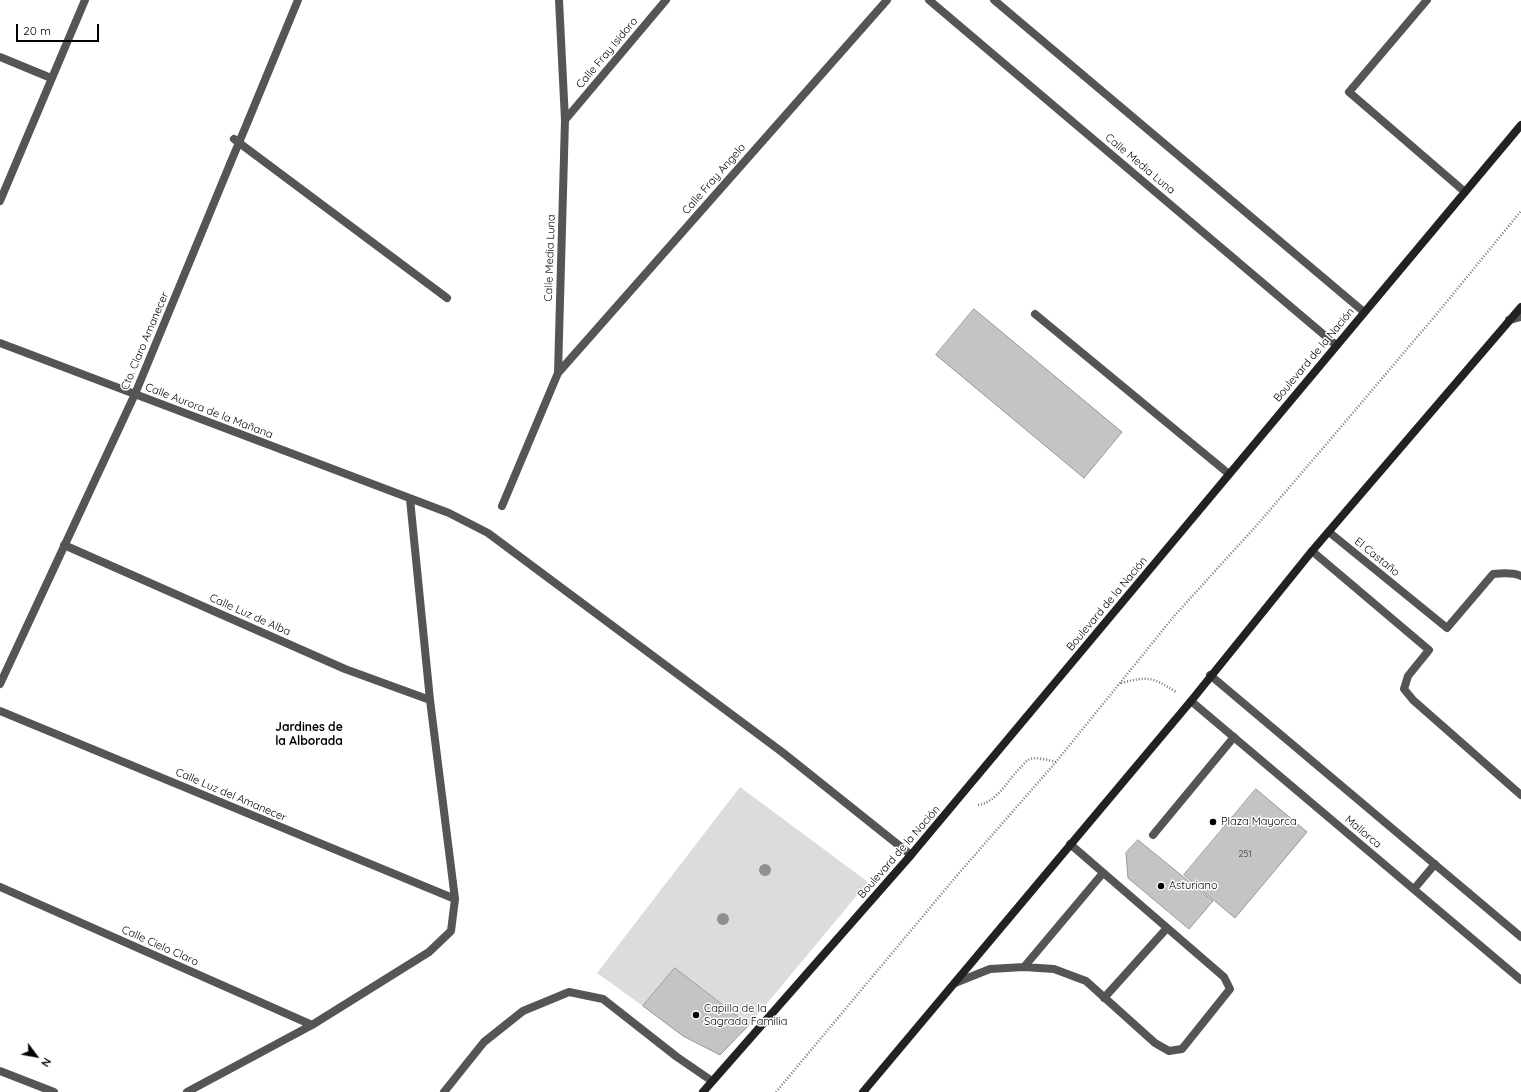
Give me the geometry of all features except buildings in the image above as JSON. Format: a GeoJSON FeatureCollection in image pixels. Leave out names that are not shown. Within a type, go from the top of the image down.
{"type":"FeatureCollection","features":[{"type":"Feature","properties":{"kind":"main road","name":"Boulevard de la Nación"},"geometry":{"type":"LineString","coordinates":[[703,1092],[911,855],[1521,125]]}},
{"type":"Feature","properties":{"kind":"main road"},"geometry":{"type":"LineString","coordinates":[[863,1092],[1191,701],[1210,675],[1312,551],[1521,307]]}},
{"type":"Feature","properties":{"kind":"street"},"geometry":{"type":"LineString","coordinates":[[0,201],[85,0]]}},
{"type":"Feature","properties":{"kind":"street","name":"Cto. Claro Amanecer"},"geometry":{"type":"LineString","coordinates":[[0,684],[135,394],[298,0]]}},
{"type":"Feature","properties":{"kind":"street","name":"Calle Media Luna"},"geometry":{"type":"LineString","coordinates":[[502,506],[558,372],[565,120],[559,0]]}},
{"type":"Feature","properties":{"kind":"street","name":"Calle Fray Isidoro"},"geometry":{"type":"LineString","coordinates":[[565,120],[666,0]]}},
{"type":"Feature","properties":{"kind":"street","name":"Calle Fray Angelo"},"geometry":{"type":"LineString","coordinates":[[558,372],[887,0]]}},
{"type":"Feature","properties":{"kind":"street","name":"Calle Media Luna"},"geometry":{"type":"LineString","coordinates":[[929,0],[1336,345]]}},
{"type":"Feature","properties":{"kind":"street"},"geometry":{"type":"LineString","coordinates":[[994,0],[1364,312]]}},
{"type":"Feature","properties":{"kind":"street"},"geometry":{"type":"LineString","coordinates":[[1427,0],[1349,92],[1465,192]]}},
{"type":"Feature","properties":{"kind":"street"},"geometry":{"type":"LineString","coordinates":[[0,57],[51,78]]}},
{"type":"Feature","properties":{"kind":"street"},"geometry":{"type":"LineString","coordinates":[[234,139],[447,298]]}},
{"type":"Feature","properties":{"kind":"street"},"geometry":{"type":"LineString","coordinates":[[1034,314],[1229,474]]}},
{"type":"Feature","properties":{"kind":"street"},"geometry":{"type":"LineString","coordinates":[[1509,320],[1521,317]]}},
{"type":"Feature","properties":{"kind":"street","name":"Calle Aurora de la Mañana"},"geometry":{"type":"LineString","coordinates":[[0,343],[449,513],[488,533],[782,752],[911,855]]}},
{"type":"Feature","properties":{"kind":"street"},"geometry":{"type":"LineString","coordinates":[[187,1092],[312,1025],[429,952],[451,931],[454,899],[430,700],[410,499]]}},
{"type":"Feature","properties":{"kind":"street","name":"El Castaño"},"geometry":{"type":"LineString","coordinates":[[1329,532],[1447,628],[1493,574],[1506,573],[1521,576]]}},
{"type":"Feature","properties":{"kind":"street","name":"Calle Luz de Alba"},"geometry":{"type":"LineString","coordinates":[[64,545],[345,669],[430,700]]}},
{"type":"Feature","properties":{"kind":"street"},"geometry":{"type":"LineString","coordinates":[[1312,551],[1429,650],[1408,676],[1404,689],[1413,700],[1521,795]]}},
{"type":"Feature","properties":{"kind":"street","name":"Mallorca"},"geometry":{"type":"LineString","coordinates":[[1210,675],[1521,937]]}},
{"type":"Feature","properties":{"kind":"street","name":"Mallorca"},"geometry":{"type":"LineString","coordinates":[[1191,701],[1521,980]]}},
{"type":"Feature","properties":{"kind":"street","name":"Calle Luz del Amanecer"},"geometry":{"type":"LineString","coordinates":[[0,711],[454,899]]}},
{"type":"Feature","properties":{"kind":"street"},"geometry":{"type":"LineString","coordinates":[[1153,835],[1234,737]]}},
{"type":"Feature","properties":{"kind":"street"},"geometry":{"type":"LineString","coordinates":[[955,983],[990,969],[1024,967],[1054,969],[1086,981],[1155,1043],[1169,1051],[1182,1049],[1230,989],[1224,977],[1070,844]]}},
{"type":"Feature","properties":{"kind":"street"},"geometry":{"type":"LineString","coordinates":[[1414,889],[1435,864]]}},
{"type":"Feature","properties":{"kind":"street"},"geometry":{"type":"LineString","coordinates":[[1024,967],[1103,873]]}},
{"type":"Feature","properties":{"kind":"street","name":"Calle Cielo Claro"},"geometry":{"type":"LineString","coordinates":[[0,887],[312,1025]]}},
{"type":"Feature","properties":{"kind":"street"},"geometry":{"type":"LineString","coordinates":[[1104,998],[1167,928]]}},
{"type":"Feature","properties":{"kind":"street"},"geometry":{"type":"LineString","coordinates":[[444,1092],[484,1042],[523,1011],[569,992],[603,999],[676,1057],[712,1081]]}},
{"type":"Feature","properties":{"kind":"street"},"geometry":{"type":"LineString","coordinates":[[0,1071],[54,1092]]}},
{"type":"Feature","properties":{"kind":"path"},"geometry":{"type":"LineString","coordinates":[[776,1092],[959,873],[1056,762],[1175,615],[1257,525],[1319,453],[1435,316],[1521,211]]}},
{"type":"Feature","properties":{"kind":"path"},"geometry":{"type":"LineString","coordinates":[[1121,683],[1139,678],[1157,680],[1191,701]]}},
{"type":"Feature","properties":{"kind":"path"},"geometry":{"type":"LineString","coordinates":[[960,796],[968,802],[979,805],[989,802],[998,794],[1016,771],[1028,760],[1036,758],[1056,762]]}},
{"type":"Feature","properties":{"kind":"shaded area"},"geometry":{"type":"Polygon","coordinates":[[[740,787],[868,882],[749,1025],[676,968],[643,1006],[597,973],[740,787]]]}},
{"type":"Feature","properties":{"kind":"place","name":"Plaza Mayorca"},"geometry":{"type":"Point","coordinates":[1213,822]}},
{"type":"Feature","properties":{"kind":"place","name":"Asturiano"},"geometry":{"type":"Point","coordinates":[1161,886]}},
{"type":"Feature","properties":{"kind":"place","name":"Capilla de la Sagrada Familia"},"geometry":{"type":"Point","coordinates":[696,1015]}},
{"type":"Feature","properties":{"kind":"district","name":"Jardines de la Alborada"},"geometry":{"type":"Point","coordinates":[309,734]}}]}
